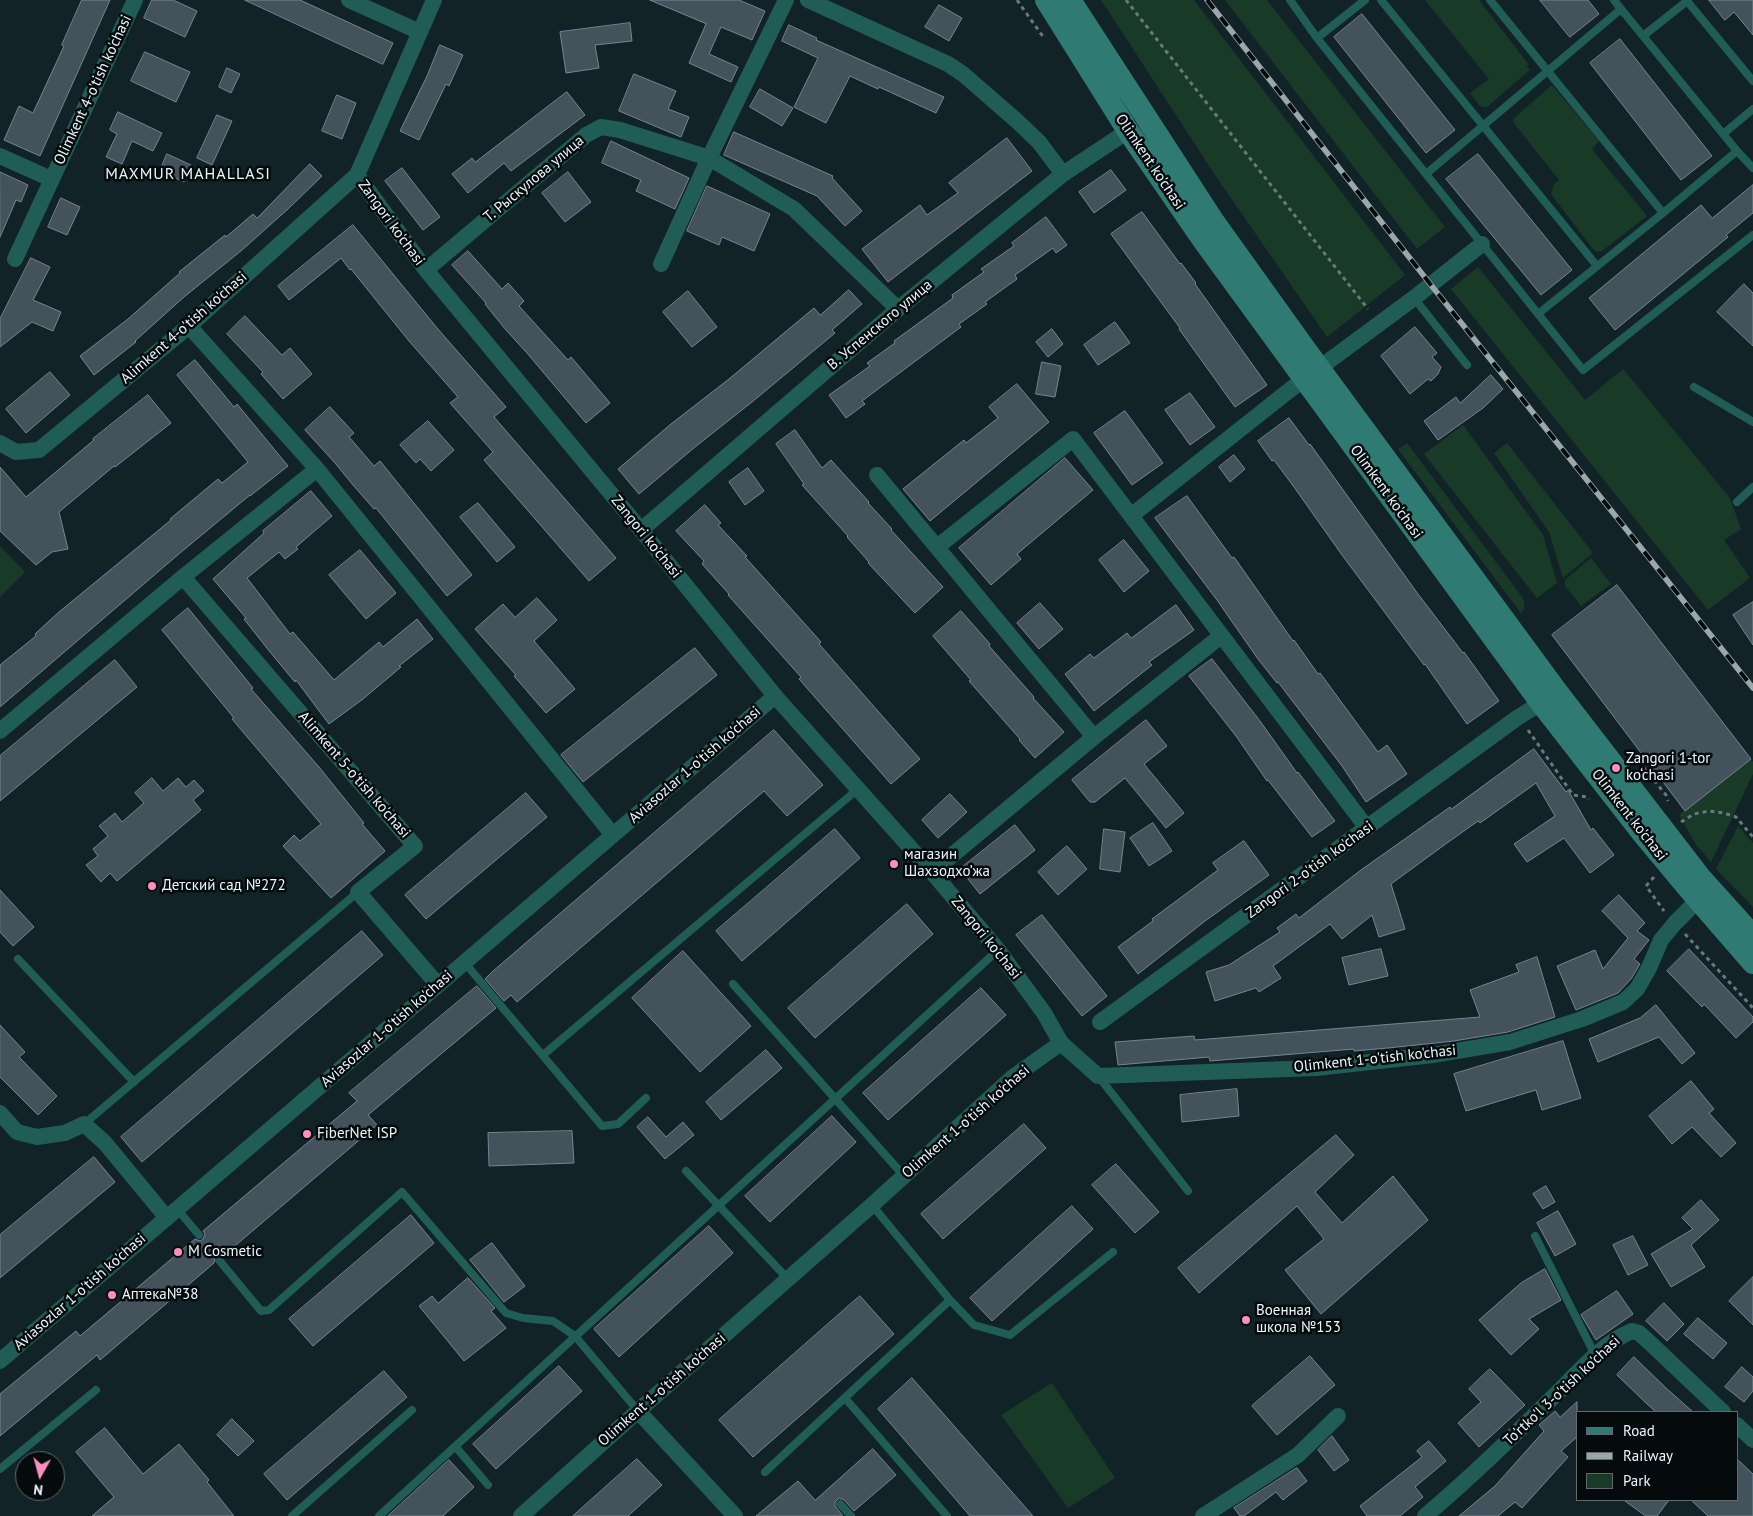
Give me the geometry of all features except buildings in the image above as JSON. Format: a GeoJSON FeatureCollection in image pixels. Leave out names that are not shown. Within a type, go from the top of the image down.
{"type":"FeatureCollection","features":[{"type":"Feature","properties":{"kind":"main road","name":"Olimkent ko'chasi"},"geometry":{"type":"LineString","coordinates":[[1046,0],[1128,131],[1203,240],[1311,374],[1549,698],[1638,828],[1753,963]]}},
{"type":"Feature","properties":{"kind":"main road","name":"Olimkent ko'chasi"},"geometry":{"type":"LineString","coordinates":[[1070,0],[1311,374]]}},
{"type":"Feature","properties":{"kind":"main road","name":"Olimkent ko'chasi"},"geometry":{"type":"LineString","coordinates":[[1549,698],[1700,877],[1753,936]]}},
{"type":"Feature","properties":{"kind":"street","name":"Olimkent 4-o'tish ko'chasi"},"geometry":{"type":"LineString","coordinates":[[15,259],[135,0]]}},
{"type":"Feature","properties":{"kind":"street"},"geometry":{"type":"LineString","coordinates":[[350,0],[420,32]]}},
{"type":"Feature","properties":{"kind":"street","name":"Zangori ko'chasi"},"geometry":{"type":"LineString","coordinates":[[434,0],[357,175],[426,270],[775,696],[932,872],[998,950],[1044,1013],[1061,1044]]}},
{"type":"Feature","properties":{"kind":"street"},"geometry":{"type":"LineString","coordinates":[[662,264],[709,158],[786,0]]}},
{"type":"Feature","properties":{"kind":"street"},"geometry":{"type":"LineString","coordinates":[[808,0],[948,64],[963,74],[1039,142],[1063,174]]}},
{"type":"Feature","properties":{"kind":"street","name":"Т. Рыскулова улица"},"geometry":{"type":"LineString","coordinates":[[426,270],[586,135],[601,127],[620,130],[709,158],[794,209],[898,309]]}},
{"type":"Feature","properties":{"kind":"street","name":"В. Успенского улица"},"geometry":{"type":"LineString","coordinates":[[640,530],[898,309],[1063,174],[1128,131]]}},
{"type":"Feature","properties":{"kind":"street","name":"Olimkent 4-o'tish ko'chasi"},"geometry":{"type":"LineString","coordinates":[[0,156],[52,180]]}},
{"type":"Feature","properties":{"kind":"street","name":"Alimkent 4-o'tish ko'chasi"},"geometry":{"type":"LineString","coordinates":[[0,443],[16,452],[39,450],[189,326],[357,175]]}},
{"type":"Feature","properties":{"kind":"street"},"geometry":{"type":"LineString","coordinates":[[1132,515],[1311,374],[1414,298],[1482,244]]}},
{"type":"Feature","properties":{"kind":"street"},"geometry":{"type":"LineString","coordinates":[[189,326],[317,469],[613,835]]}},
{"type":"Feature","properties":{"kind":"street"},"geometry":{"type":"LineString","coordinates":[[937,547],[1074,439],[1367,828]]}},
{"type":"Feature","properties":{"kind":"street"},"geometry":{"type":"LineString","coordinates":[[0,730],[317,469]]}},
{"type":"Feature","properties":{"kind":"street"},"geometry":{"type":"LineString","coordinates":[[877,475],[1094,737]]}},
{"type":"Feature","properties":{"kind":"street","name":"Alimkent 5-o'tish ko'chasi"},"geometry":{"type":"LineString","coordinates":[[184,577],[415,846],[358,892]]}},
{"type":"Feature","properties":{"kind":"street"},"geometry":{"type":"LineString","coordinates":[[932,872],[1094,737],[1221,636]]}},
{"type":"Feature","properties":{"kind":"street","name":"Aviasozlar 1-o'tish ko'chasi"},"geometry":{"type":"LineString","coordinates":[[0,1361],[775,696]]}},
{"type":"Feature","properties":{"kind":"street","name":"Zangori 2-o'tish ko'chasi"},"geometry":{"type":"LineString","coordinates":[[1100,1022],[1517,718],[1549,698]]}},
{"type":"Feature","properties":{"kind":"street"},"geometry":{"type":"LineString","coordinates":[[358,892],[438,985]]}},
{"type":"Feature","properties":{"kind":"street","name":"Olimkent 1-o'tish ko'chasi"},"geometry":{"type":"LineString","coordinates":[[1098,1076],[1316,1068],[1433,1055],[1510,1042],[1582,1020],[1623,1002],[1637,989],[1660,940],[1674,923],[1698,900]]}},
{"type":"Feature","properties":{"kind":"street"},"geometry":{"type":"LineString","coordinates":[[1061,1044],[1098,1076]]}},
{"type":"Feature","properties":{"kind":"street","name":"Olimkent 1-o'tish ko'chasi"},"geometry":{"type":"LineString","coordinates":[[521,1516],[1014,1077],[1061,1044]]}},
{"type":"Feature","properties":{"kind":"street"},"geometry":{"type":"LineString","coordinates":[[0,1113],[17,1132],[37,1136],[65,1133],[84,1124],[105,1143],[172,1214]]}},
{"type":"Feature","properties":{"kind":"street","name":"To'rtko'l 3-o'tish ko'chasi"},"geometry":{"type":"LineString","coordinates":[[1425,1516],[1467,1481],[1596,1356],[1621,1335],[1632,1330],[1639,1334],[1722,1411]]}},
{"type":"Feature","properties":{"kind":"street"},"geometry":{"type":"LineString","coordinates":[[638,1410],[735,1516]]}},
{"type":"Feature","properties":{"kind":"street"},"geometry":{"type":"LineString","coordinates":[[1203,1516],[1298,1455],[1338,1416]]}},
{"type":"Feature","properties":{"kind":"street"},"geometry":{"type":"LineString","coordinates":[[1738,1426],[1753,1440]]}},
{"type":"Feature","properties":{"kind":"lane"},"geometry":{"type":"LineString","coordinates":[[1290,0],[1317,38],[1583,370],[1753,235]]}},
{"type":"Feature","properties":{"kind":"lane"},"geometry":{"type":"LineString","coordinates":[[1317,38],[1365,0]]}},
{"type":"Feature","properties":{"kind":"lane"},"geometry":{"type":"LineString","coordinates":[[1381,0],[1597,266]]}},
{"type":"Feature","properties":{"kind":"lane"},"geometry":{"type":"LineString","coordinates":[[1490,0],[1663,213]]}},
{"type":"Feature","properties":{"kind":"lane"},"geometry":{"type":"LineString","coordinates":[[1614,0],[1753,168]]}},
{"type":"Feature","properties":{"kind":"lane"},"geometry":{"type":"LineString","coordinates":[[1643,36],[1688,0],[1753,82]]}},
{"type":"Feature","properties":{"kind":"lane"},"geometry":{"type":"LineString","coordinates":[[1426,174],[1621,9]]}},
{"type":"Feature","properties":{"kind":"lane"},"geometry":{"type":"LineString","coordinates":[[1723,134],[1753,109]]}},
{"type":"Feature","properties":{"kind":"lane"},"geometry":{"type":"LineString","coordinates":[[1538,314],[1737,151]]}},
{"type":"Feature","properties":{"kind":"lane"},"geometry":{"type":"LineString","coordinates":[[1414,298],[1467,365]]}},
{"type":"Feature","properties":{"kind":"lane"},"geometry":{"type":"LineString","coordinates":[[1694,387],[1753,422]]}},
{"type":"Feature","properties":{"kind":"lane"},"geometry":{"type":"LineString","coordinates":[[1737,502],[1753,487]]}},
{"type":"Feature","properties":{"kind":"lane"},"geometry":{"type":"LineString","coordinates":[[543,1055],[858,789]]}},
{"type":"Feature","properties":{"kind":"lane"},"geometry":{"type":"LineString","coordinates":[[84,1124],[358,892]]}},
{"type":"Feature","properties":{"kind":"lane"},"geometry":{"type":"LineString","coordinates":[[379,1516],[998,950]]}},
{"type":"Feature","properties":{"kind":"lane"},"geometry":{"type":"LineString","coordinates":[[18,959],[134,1082]]}},
{"type":"Feature","properties":{"kind":"lane"},"geometry":{"type":"LineString","coordinates":[[464,963],[602,1126],[618,1124],[646,1098]]}},
{"type":"Feature","properties":{"kind":"lane"},"geometry":{"type":"LineString","coordinates":[[733,984],[904,1176]]}},
{"type":"Feature","properties":{"kind":"lane"},"geometry":{"type":"LineString","coordinates":[[1098,1076],[1188,1190]]}},
{"type":"Feature","properties":{"kind":"lane"},"geometry":{"type":"LineString","coordinates":[[686,1171],[788,1279]]}},
{"type":"Feature","properties":{"kind":"lane"},"geometry":{"type":"LineString","coordinates":[[219,1260],[261,1311],[269,1310],[402,1192],[506,1313],[523,1318],[553,1321],[576,1336],[638,1410]]}},
{"type":"Feature","properties":{"kind":"lane"},"geometry":{"type":"LineString","coordinates":[[872,1205],[950,1300],[974,1325],[1010,1335],[1113,1252]]}},
{"type":"Feature","properties":{"kind":"lane"},"geometry":{"type":"LineString","coordinates":[[172,1214],[199,1235]]}},
{"type":"Feature","properties":{"kind":"lane"},"geometry":{"type":"LineString","coordinates":[[1535,1236],[1596,1356]]}},
{"type":"Feature","properties":{"kind":"lane"},"geometry":{"type":"LineString","coordinates":[[765,1472],[950,1300]]}},
{"type":"Feature","properties":{"kind":"lane"},"geometry":{"type":"LineString","coordinates":[[0,1469],[96,1390]]}},
{"type":"Feature","properties":{"kind":"lane"},"geometry":{"type":"LineString","coordinates":[[845,1398],[946,1516]]}},
{"type":"Feature","properties":{"kind":"lane"},"geometry":{"type":"LineString","coordinates":[[292,1516],[412,1410]]}},
{"type":"Feature","properties":{"kind":"lane"},"geometry":{"type":"LineString","coordinates":[[455,1446],[488,1485]]}},
{"type":"Feature","properties":{"kind":"lane"},"geometry":{"type":"LineString","coordinates":[[840,1504],[851,1516]]}},
{"type":"Feature","properties":{"kind":"path"},"geometry":{"type":"LineString","coordinates":[[1126,0],[1368,309]]}},
{"type":"Feature","properties":{"kind":"path"},"geometry":{"type":"LineString","coordinates":[[1679,824],[1694,814],[1709,811],[1724,813],[1736,818],[1753,837]]}},
{"type":"Feature","properties":{"kind":"green space"},"geometry":{"type":"Polygon","coordinates":[[[1101,0],[1194,0],[1405,275],[1327,337],[1217,178],[1101,0]]]}},
{"type":"Feature","properties":{"kind":"green space"},"geometry":{"type":"Polygon","coordinates":[[[1225,0],[1267,0],[1445,227],[1417,249],[1225,0]]]}},
{"type":"Feature","properties":{"kind":"green space"},"geometry":{"type":"Polygon","coordinates":[[[1425,0],[1479,0],[1529,65],[1526,66],[1530,70],[1486,108],[1480,106],[1470,93],[1489,79],[1425,0]]]}},
{"type":"Feature","properties":{"kind":"green space"},"geometry":{"type":"Polygon","coordinates":[[[1552,85],[1599,141],[1592,149],[1647,216],[1602,251],[1597,252],[1593,249],[1551,194],[1554,184],[1559,180],[1513,122],[1514,118],[1552,85]]]}},
{"type":"Feature","properties":{"kind":"green space"},"geometry":{"type":"Polygon","coordinates":[[[1478,267],[1585,400],[1623,369],[1730,498],[1741,529],[1724,540],[1750,578],[1708,610],[1451,289],[1478,267]]]}},
{"type":"Feature","properties":{"kind":"green space"},"geometry":{"type":"Polygon","coordinates":[[[1463,425],[1543,535],[1557,583],[1537,598],[1424,454],[1463,425]]]}},
{"type":"Feature","properties":{"kind":"green space"},"geometry":{"type":"Polygon","coordinates":[[[1407,443],[1522,597],[1524,609],[1521,613],[1398,449],[1407,443]]]}},
{"type":"Feature","properties":{"kind":"green space"},"geometry":{"type":"Polygon","coordinates":[[[1507,443],[1593,553],[1563,578],[1549,532],[1494,453],[1507,443]]]}},
{"type":"Feature","properties":{"kind":"green space"},"geometry":{"type":"Polygon","coordinates":[[[0,546],[25,572],[0,597],[0,546]]]}},
{"type":"Feature","properties":{"kind":"green space"},"geometry":{"type":"Polygon","coordinates":[[[1591,558],[1611,584],[1581,606],[1565,586],[1565,580],[1591,558]]]}},
{"type":"Feature","properties":{"kind":"green space"},"geometry":{"type":"Polygon","coordinates":[[[1751,759],[1753,762],[1753,774],[1711,862],[1697,846],[1679,815],[1751,759]]]}},
{"type":"Feature","properties":{"kind":"green space"},"geometry":{"type":"Polygon","coordinates":[[[1738,826],[1753,843],[1753,907],[1716,869],[1738,826]]]}},
{"type":"Feature","properties":{"kind":"green space"},"geometry":{"type":"Polygon","coordinates":[[[1052,1383],[1115,1478],[1068,1508],[1001,1415],[1052,1383]]]}},
{"type":"Feature","properties":{"kind":"railway"},"geometry":{"type":"LineString","coordinates":[[1207,0],[1431,285],[1753,688]]}},
{"type":"Feature","properties":{"kind":"place","name":"Zangori 1-tor ko‘chasi"},"geometry":{"type":"Point","coordinates":[1616,768]}},
{"type":"Feature","properties":{"kind":"place","name":"магазин Шахзодхо’жа"},"geometry":{"type":"Point","coordinates":[894,864]}},
{"type":"Feature","properties":{"kind":"place","name":"Детский сад №272"},"geometry":{"type":"Point","coordinates":[152,886]}},
{"type":"Feature","properties":{"kind":"place","name":"FiberNet ISP"},"geometry":{"type":"Point","coordinates":[307,1134]}},
{"type":"Feature","properties":{"kind":"place","name":"M Cosmetic"},"geometry":{"type":"Point","coordinates":[178,1252]}},
{"type":"Feature","properties":{"kind":"place","name":"Аптека№38"},"geometry":{"type":"Point","coordinates":[112,1295]}},
{"type":"Feature","properties":{"kind":"place","name":"Военная школа №153"},"geometry":{"type":"Point","coordinates":[1246,1320]}},
{"type":"Feature","properties":{"kind":"district","name":"MAXMUR MAHALLASI"},"geometry":{"type":"Point","coordinates":[188,174]}}]}
